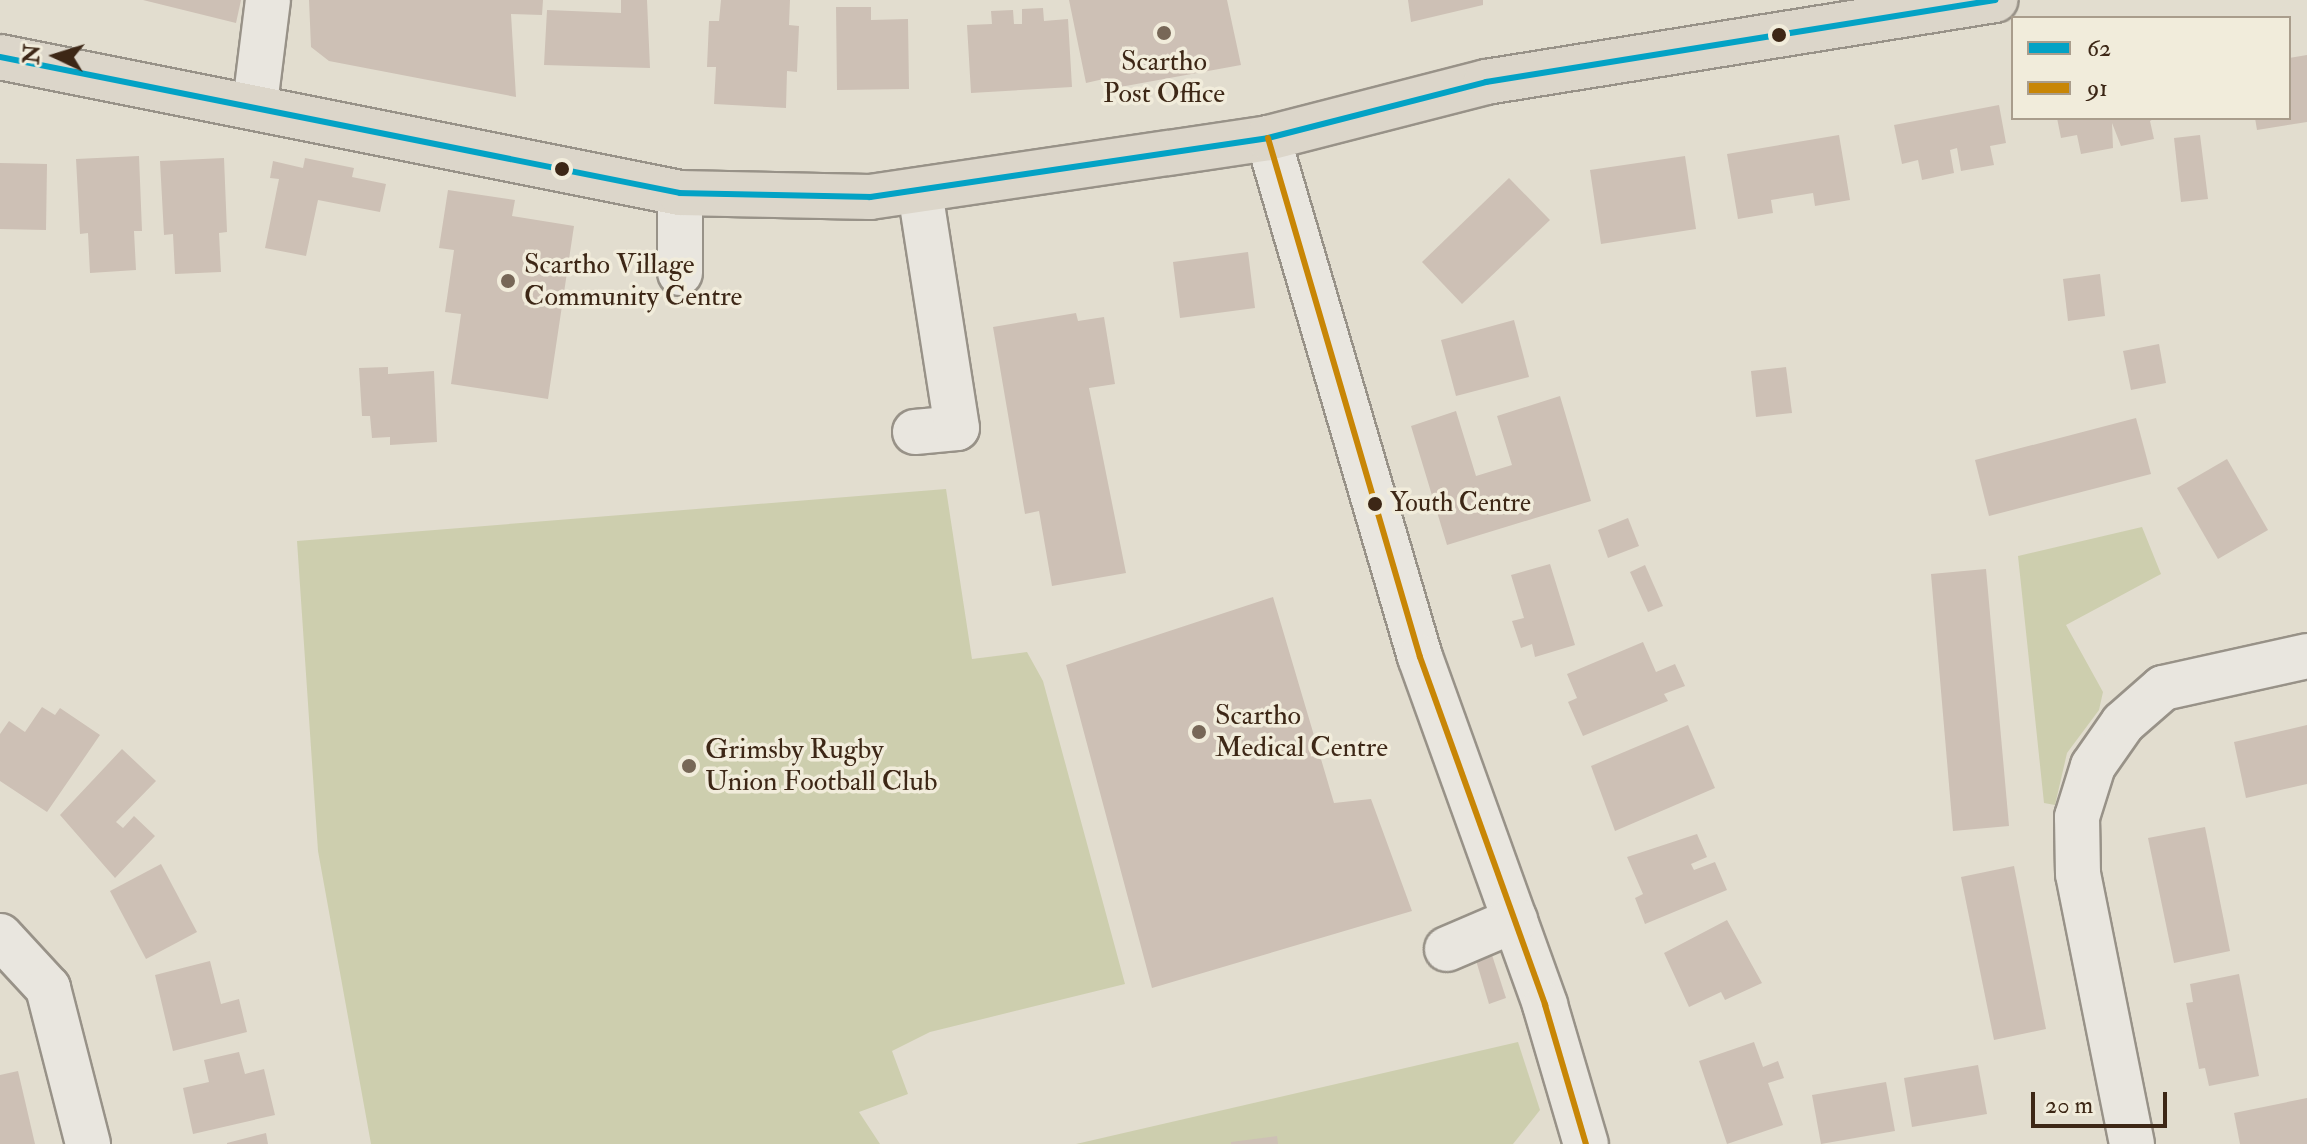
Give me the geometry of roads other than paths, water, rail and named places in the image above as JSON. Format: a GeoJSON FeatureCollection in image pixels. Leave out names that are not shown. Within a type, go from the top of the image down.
{"type":"FeatureCollection","features":[{"type":"Feature","properties":{"kind":"main road"},"geometry":{"type":"LineString","coordinates":[[9,56],[680,193],[870,197],[1268,138],[1498,80],[1995,0]]}},
{"type":"Feature","properties":{"kind":"street"},"geometry":{"type":"LineString","coordinates":[[255,104],[268,0]]}},
{"type":"Feature","properties":{"kind":"street"},"geometry":{"type":"LineString","coordinates":[[1268,138],[1420,657],[1515,920],[1582,1143]]}},
{"type":"Feature","properties":{"kind":"street"},"geometry":{"type":"LineString","coordinates":[[915,432],[957,428],[920,192]]}},
{"type":"Feature","properties":{"kind":"street"},"geometry":{"type":"LineString","coordinates":[[680,193],[680,273]]}},
{"type":"Feature","properties":{"kind":"street"},"geometry":{"type":"LineString","coordinates":[[2132,1144],[2078,874],[2077,817],[2093,766],[2123,723],[2163,688],[2307,656]]}},
{"type":"Feature","properties":{"kind":"street"},"geometry":{"type":"LineString","coordinates":[[1447,949],[1515,920]]}},
{"type":"Feature","properties":{"kind":"street"},"geometry":{"type":"LineString","coordinates":[[0,936],[48,988],[88,1144]]}},
{"type":"Feature","properties":{"kind":"place","name":"Scartho Post Office"},"geometry":{"type":"Point","coordinates":[1164,33]}},
{"type":"Feature","properties":{"kind":"place","name":"Scartho Village Community Centre"},"geometry":{"type":"Point","coordinates":[508,281]}},
{"type":"Feature","properties":{"kind":"place","name":"Youth Centre"},"geometry":{"type":"Point","coordinates":[1375,504]}},
{"type":"Feature","properties":{"kind":"place","name":"Scartho Medical Centre"},"geometry":{"type":"Point","coordinates":[1199,732]}},
{"type":"Feature","properties":{"kind":"place","name":"Grimsby Rugby Union Football Club"},"geometry":{"type":"Point","coordinates":[689,766]}}]}
